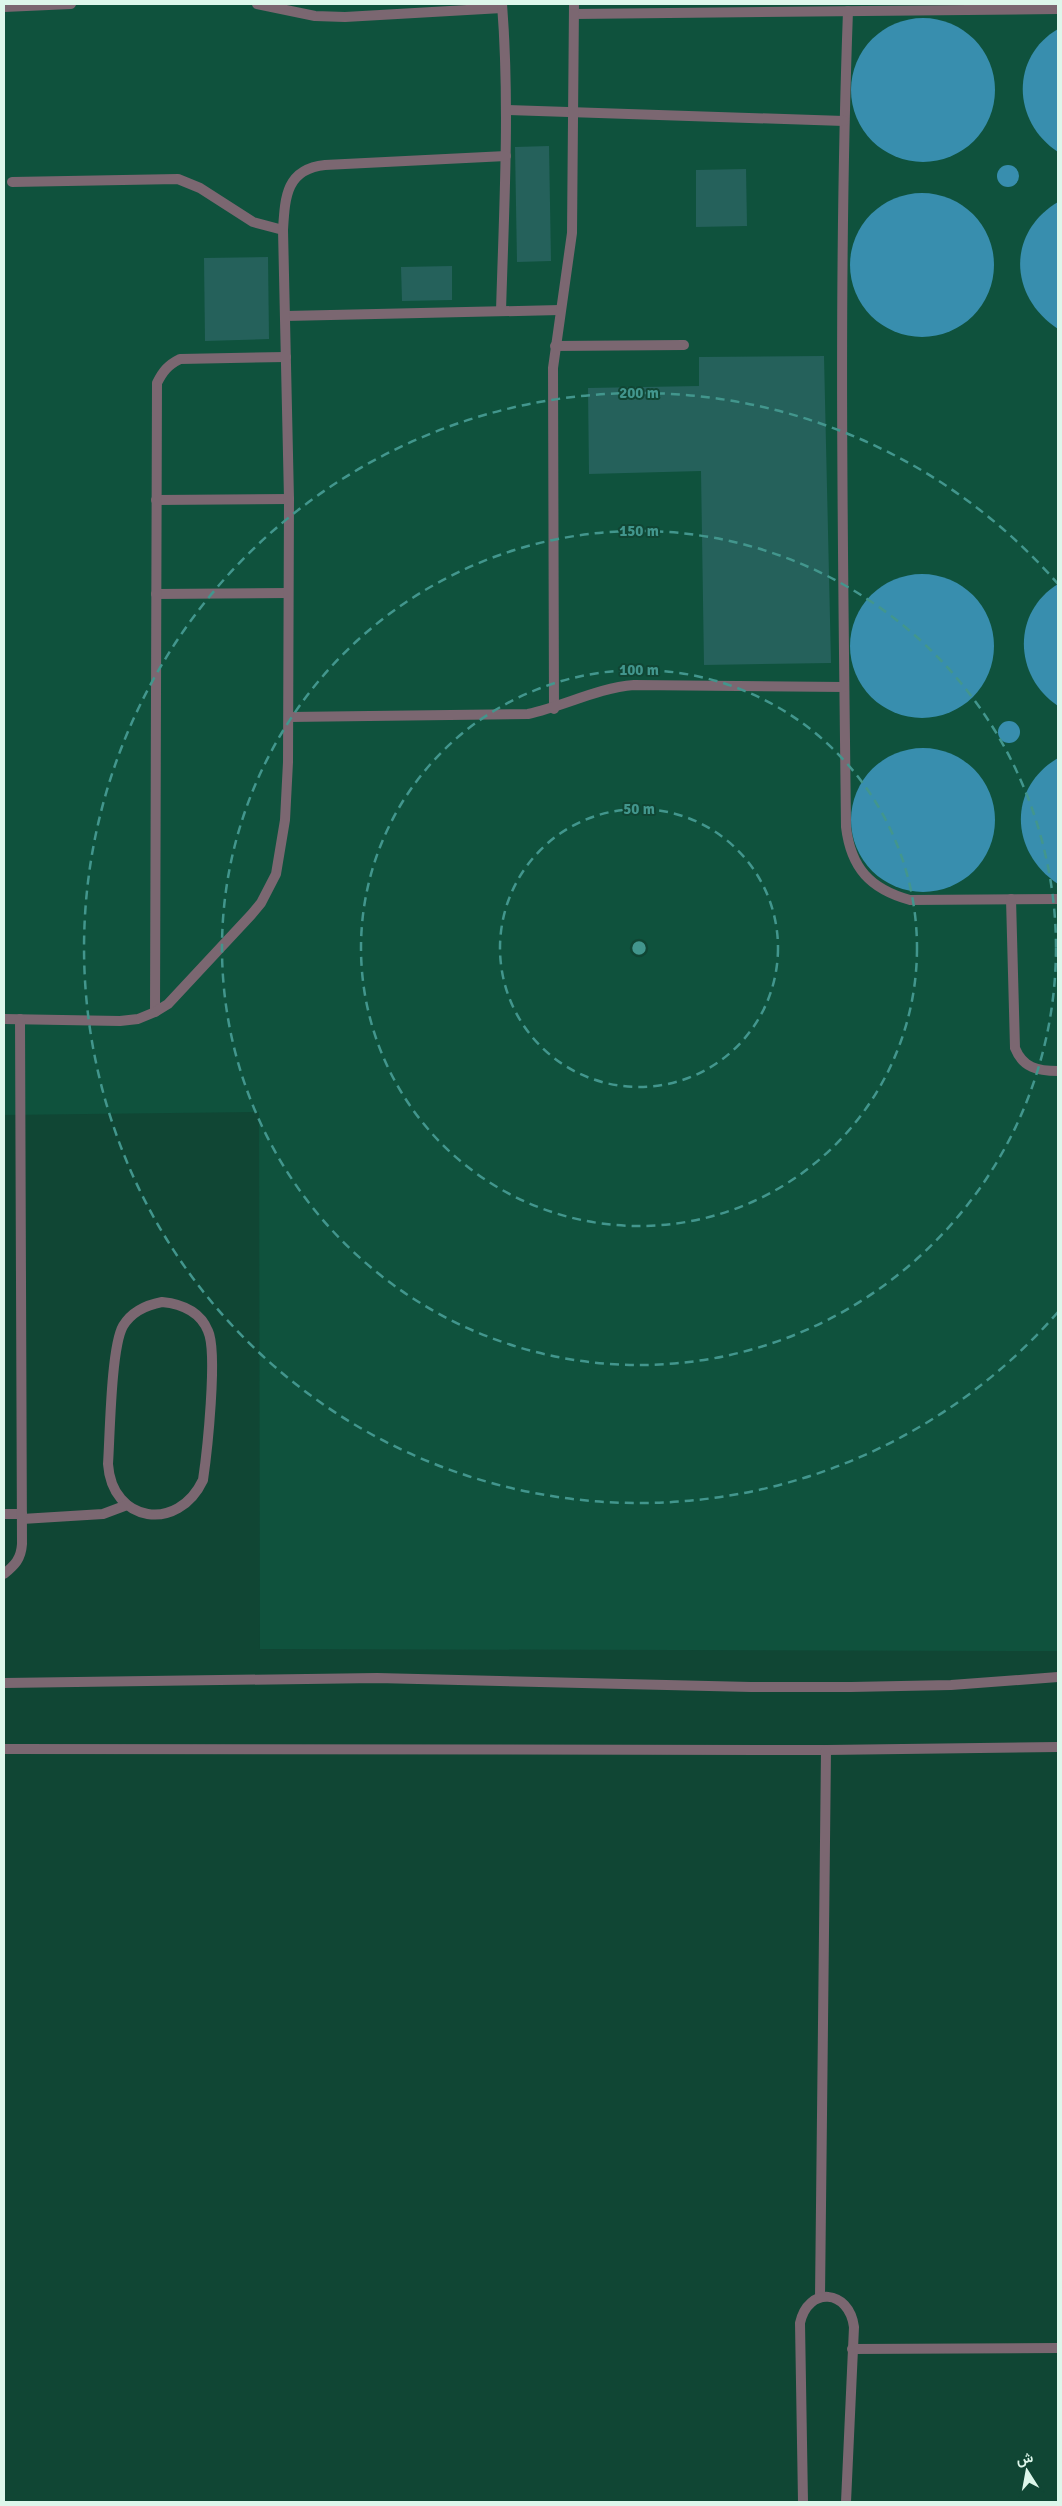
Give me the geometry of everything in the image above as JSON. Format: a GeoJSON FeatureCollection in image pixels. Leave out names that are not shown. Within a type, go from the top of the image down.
{"type":"FeatureCollection","features":[{"type":"Feature","properties":{"kind":"lane"},"geometry":{"type":"LineString","coordinates":[[4,8],[71,4]]}},
{"type":"Feature","properties":{"kind":"lane"},"geometry":{"type":"LineString","coordinates":[[257,4],[315,16],[345,17],[502,6],[506,156],[501,311]]}},
{"type":"Feature","properties":{"kind":"lane"},"geometry":{"type":"LineString","coordinates":[[294,4],[315,16]]}},
{"type":"Feature","properties":{"kind":"lane"},"geometry":{"type":"LineString","coordinates":[[554,709],[553,389],[555,346],[566,285],[571,242],[574,9],[848,11],[1058,9]]}},
{"type":"Feature","properties":{"kind":"lane"},"geometry":{"type":"LineString","coordinates":[[848,11],[844,121],[840,373],[846,827],[848,845],[854,861],[864,876],[893,896],[910,900],[1058,898]]}},
{"type":"Feature","properties":{"kind":"lane"},"geometry":{"type":"LineString","coordinates":[[506,110],[844,121]]}},
{"type":"Feature","properties":{"kind":"lane"},"geometry":{"type":"LineString","coordinates":[[4,1019],[120,1021],[138,1019],[155,1012],[179,994],[251,915],[270,889],[279,858],[285,820],[289,718],[289,499],[283,230],[284,208],[293,181],[302,171],[313,166],[506,156]]}},
{"type":"Feature","properties":{"kind":"lane"},"geometry":{"type":"LineString","coordinates":[[12,182],[178,179],[200,188],[253,222],[283,230]]}},
{"type":"Feature","properties":{"kind":"lane"},"geometry":{"type":"LineString","coordinates":[[286,316],[560,310]]}},
{"type":"Feature","properties":{"kind":"lane"},"geometry":{"type":"LineString","coordinates":[[555,346],[684,345]]}},
{"type":"Feature","properties":{"kind":"lane"},"geometry":{"type":"LineString","coordinates":[[155,1012],[157,383],[162,372],[180,358],[286,357]]}},
{"type":"Feature","properties":{"kind":"lane"},"geometry":{"type":"LineString","coordinates":[[156,500],[289,499]]}},
{"type":"Feature","properties":{"kind":"lane"},"geometry":{"type":"LineString","coordinates":[[156,594],[288,593]]}},
{"type":"Feature","properties":{"kind":"lane"},"geometry":{"type":"LineString","coordinates":[[289,718],[501,716],[528,714],[554,709],[591,693],[612,687],[634,685],[844,687]]}},
{"type":"Feature","properties":{"kind":"lane"},"geometry":{"type":"LineString","coordinates":[[1011,899],[1015,1048],[1018,1056],[1032,1068],[1041,1071],[1058,1071]]}},
{"type":"Feature","properties":{"kind":"lane"},"geometry":{"type":"LineString","coordinates":[[4,1574],[14,1566],[21,1556],[20,1019]]}},
{"type":"Feature","properties":{"kind":"lane"},"geometry":{"type":"LineString","coordinates":[[173,1303],[185,1307],[198,1317],[208,1331],[212,1342],[203,1480],[191,1500],[172,1513],[156,1515],[141,1513],[127,1505],[113,1487],[108,1464],[118,1336],[130,1316],[140,1309],[150,1304],[173,1303]]}},
{"type":"Feature","properties":{"kind":"lane"},"geometry":{"type":"LineString","coordinates":[[4,1514],[22,1516],[103,1514],[127,1505]]}},
{"type":"Feature","properties":{"kind":"lane"},"geometry":{"type":"LineString","coordinates":[[4,1683],[377,1678],[751,1687],[851,1687],[951,1685],[1058,1677]]}},
{"type":"Feature","properties":{"kind":"lane"},"geometry":{"type":"LineString","coordinates":[[4,1749],[826,1750],[1058,1747]]}},
{"type":"Feature","properties":{"kind":"lane"},"geometry":{"type":"LineString","coordinates":[[820,2297],[826,1750]]}},
{"type":"Feature","properties":{"kind":"lane"},"geometry":{"type":"LineString","coordinates":[[803,2502],[800,2323],[802,2312],[810,2303],[820,2297],[833,2297],[844,2303],[852,2314],[846,2502]]}},
{"type":"Feature","properties":{"kind":"lane"},"geometry":{"type":"LineString","coordinates":[[852,2349],[1058,2348]]}},
{"type":"Feature","properties":{"kind":"shaded area"},"geometry":{"type":"Polygon","coordinates":[[[4,4],[1058,4],[1058,1651],[260,1649],[259,1112],[4,1115],[4,4]]]}},
{"type":"Feature","properties":{"kind":"water"},"geometry":{"type":"Polygon","coordinates":[[[923,18],[951,23],[974,39],[990,62],[995,90],[990,118],[974,141],[951,157],[923,162],[895,157],[872,141],[856,118],[851,90],[856,62],[872,39],[895,23],[923,18]]]}},
{"type":"Feature","properties":{"kind":"water"},"geometry":{"type":"Polygon","coordinates":[[[1058,29],[1058,152],[1043,139],[1032,124],[1025,107],[1023,90],[1025,72],[1031,56],[1042,41],[1058,29]]]}},
{"type":"Feature","properties":{"kind":"water"},"geometry":{"type":"Polygon","coordinates":[[[1008,165],[1016,168],[1019,176],[1016,184],[1008,187],[1000,184],[997,176],[1000,168],[1008,165]]]}},
{"type":"Feature","properties":{"kind":"water"},"geometry":{"type":"Polygon","coordinates":[[[922,193],[950,198],[973,214],[989,237],[994,265],[989,293],[973,316],[950,332],[922,337],[894,332],[871,316],[855,293],[850,265],[855,237],[871,214],[894,198],[922,193]]]}},
{"type":"Feature","properties":{"kind":"water"},"geometry":{"type":"Polygon","coordinates":[[[1058,202],[1058,329],[1042,316],[1030,300],[1023,283],[1020,265],[1022,247],[1029,230],[1041,215],[1058,202]]]}},
{"type":"Feature","properties":{"kind":"water"},"geometry":{"type":"Polygon","coordinates":[[[922,574],[950,579],[973,595],[989,618],[994,646],[989,674],[973,697],[950,713],[922,718],[894,713],[871,697],[855,674],[850,646],[855,618],[871,595],[894,579],[922,574]]]}},
{"type":"Feature","properties":{"kind":"water"},"geometry":{"type":"Polygon","coordinates":[[[1058,584],[1058,706],[1043,694],[1033,679],[1026,662],[1024,645],[1026,628],[1032,611],[1043,596],[1058,584]]]}},
{"type":"Feature","properties":{"kind":"water"},"geometry":{"type":"Polygon","coordinates":[[[1005,721],[1013,721],[1020,728],[1020,736],[1013,743],[1005,743],[998,736],[998,728],[1005,721]]]}},
{"type":"Feature","properties":{"kind":"water"},"geometry":{"type":"Polygon","coordinates":[[[923,748],[951,753],[974,769],[990,792],[995,820],[990,848],[974,871],[951,887],[923,892],[895,887],[872,871],[856,848],[851,820],[856,792],[872,769],[895,753],[923,748]]]}},
{"type":"Feature","properties":{"kind":"water"},"geometry":{"type":"Polygon","coordinates":[[[1058,758],[1058,884],[1042,871],[1031,855],[1023,838],[1021,820],[1023,803],[1030,786],[1041,771],[1058,758]]]}},
{"type":"Feature","properties":{"kind":"building"},"geometry":{"type":"Polygon","coordinates":[[[549,146],[551,261],[517,262],[515,147],[549,146]]]}},
{"type":"Feature","properties":{"kind":"building"},"geometry":{"type":"Polygon","coordinates":[[[746,169],[747,226],[696,227],[696,170],[746,169]]]}},
{"type":"Feature","properties":{"kind":"building"},"geometry":{"type":"Polygon","coordinates":[[[268,257],[269,339],[205,341],[204,258],[268,257]]]}},
{"type":"Feature","properties":{"kind":"building"},"geometry":{"type":"Polygon","coordinates":[[[452,266],[452,300],[402,301],[401,267],[452,266]]]}},
{"type":"Feature","properties":{"kind":"building"},"geometry":{"type":"Polygon","coordinates":[[[824,356],[831,663],[704,665],[701,471],[589,474],[588,388],[699,386],[699,357],[824,356]]]}}]}
